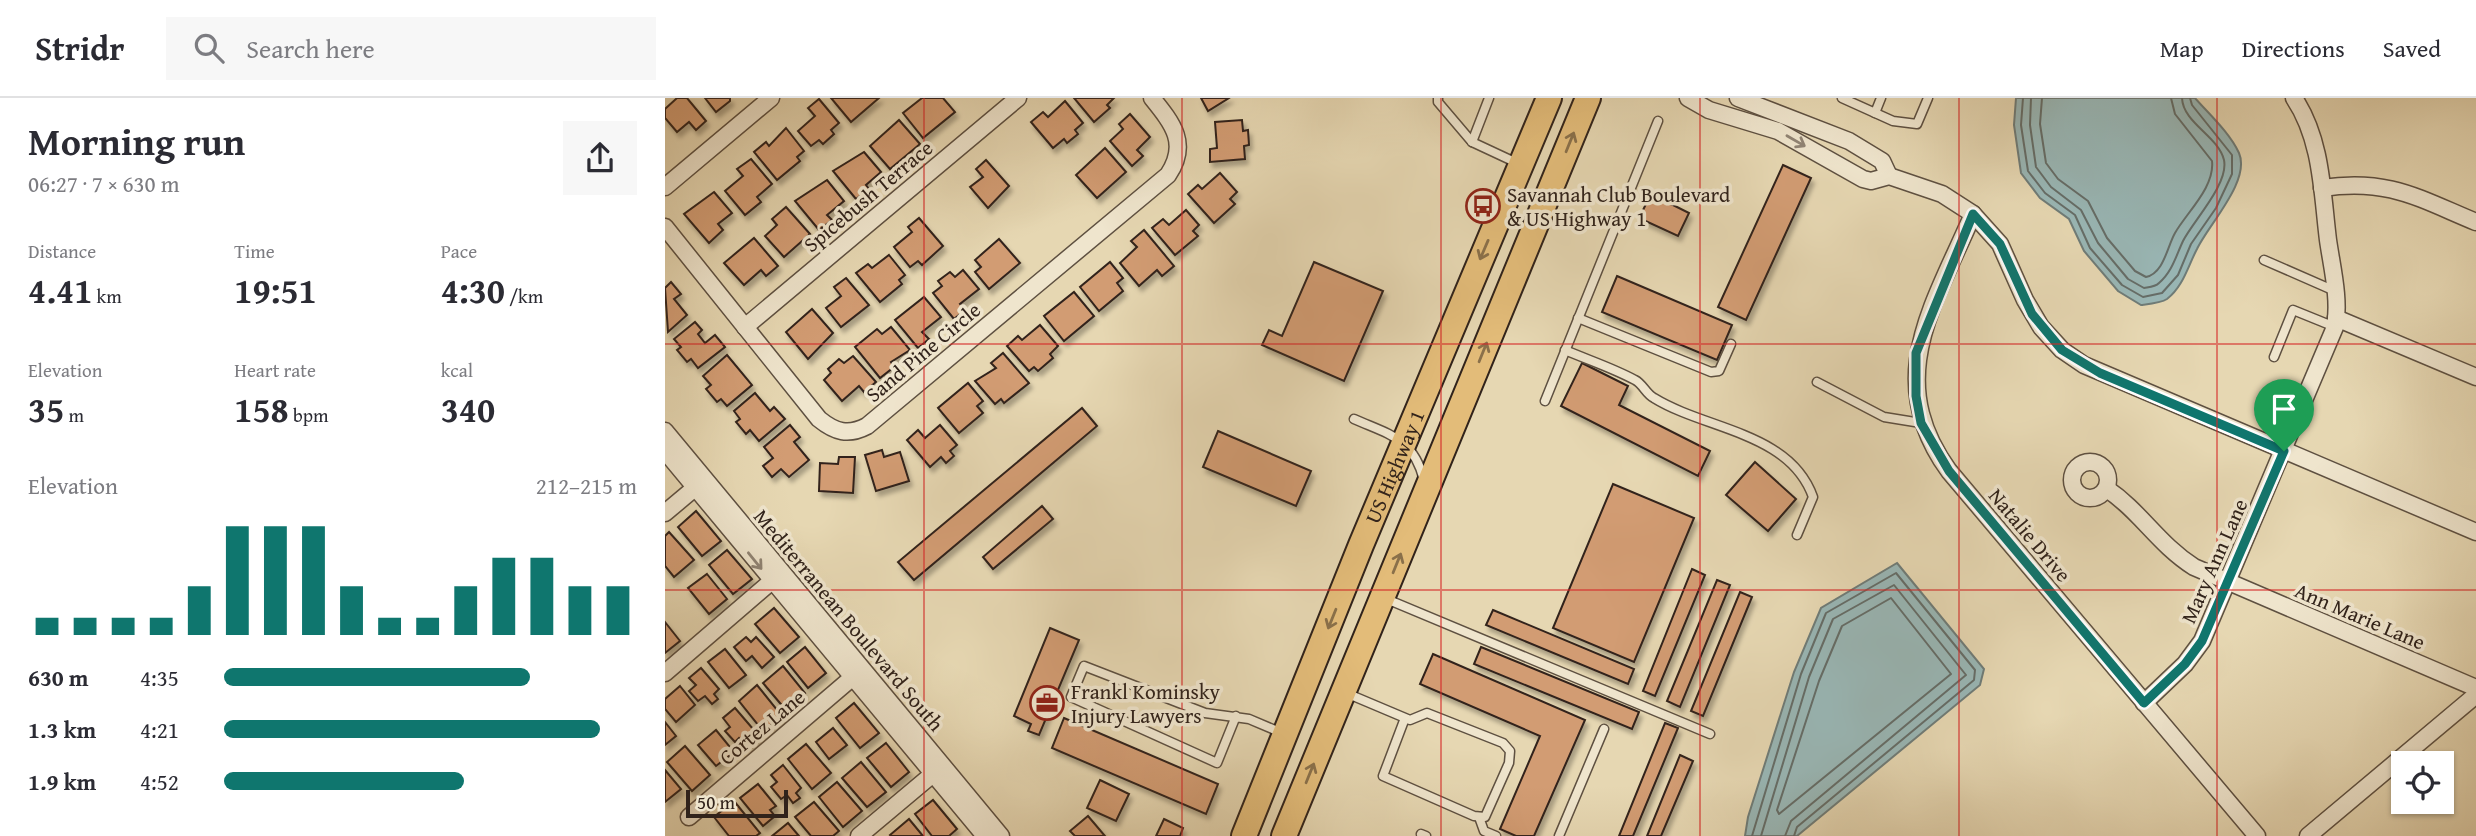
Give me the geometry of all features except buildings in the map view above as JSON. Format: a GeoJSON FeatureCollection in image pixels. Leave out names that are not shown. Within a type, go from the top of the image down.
{"type":"FeatureCollection","features":[{"type":"Feature","properties":{"kind":"main road","name":"US Highway 1"},"geometry":{"type":"LineString","coordinates":[[1244,836],[1549,98]]}},
{"type":"Feature","properties":{"kind":"main road","name":"US Highway 1"},"geometry":{"type":"LineString","coordinates":[[1284,836],[1588,98]]}},
{"type":"Feature","properties":{"kind":"street"},"geometry":{"type":"LineString","coordinates":[[665,187],[771,98]]}},
{"type":"Feature","properties":{"kind":"street","name":"Spicebush Terrace"},"geometry":{"type":"LineString","coordinates":[[744,327],[1018,98]]}},
{"type":"Feature","properties":{"kind":"street","name":"Sand Pine Circle"},"geometry":{"type":"LineString","coordinates":[[665,227],[819,419],[842,432],[855,432],[867,426],[1168,175],[1179,150],[1178,136],[1174,124],[1152,98]]}},
{"type":"Feature","properties":{"kind":"street"},"geometry":{"type":"LineString","coordinates":[[1688,98],[1709,110],[1771,128],[1863,180],[1871,181],[1889,176],[1942,194],[1973,214],[2000,244],[2032,314],[2062,350],[2100,373],[2476,532]]}},
{"type":"Feature","properties":{"kind":"street"},"geometry":{"type":"LineString","coordinates":[[1738,98],[1849,141],[1882,161],[1889,176]]}},
{"type":"Feature","properties":{"kind":"street","name":"Mary Ann Lane"},"geometry":{"type":"LineString","coordinates":[[2144,703],[2197,649],[2284,451],[2336,322],[2335,291],[2315,145],[2294,98]]}},
{"type":"Feature","properties":{"kind":"street"},"geometry":{"type":"LineString","coordinates":[[1771,128],[1778,112]]}},
{"type":"Feature","properties":{"kind":"street"},"geometry":{"type":"LineString","coordinates":[[2322,188],[2357,183],[2388,187],[2476,222]]}},
{"type":"Feature","properties":{"kind":"street","name":"Natalie Drive"},"geometry":{"type":"LineString","coordinates":[[1973,214],[1916,353],[1916,396],[1921,423],[1949,471],[2257,836]]}},
{"type":"Feature","properties":{"kind":"street"},"geometry":{"type":"LineString","coordinates":[[2336,322],[2476,377]]}},
{"type":"Feature","properties":{"kind":"street","name":"Mediterranean Boulevard South"},"geometry":{"type":"LineString","coordinates":[[665,431],[700,484],[937,769],[985,836]]}},
{"type":"Feature","properties":{"kind":"street","name":"Mediterranean Boulevard South"},"geometry":{"type":"LineString","coordinates":[[665,451],[700,484]]}},
{"type":"Feature","properties":{"kind":"street"},"geometry":{"type":"LineString","coordinates":[[665,513],[700,484]]}},
{"type":"Feature","properties":{"kind":"street","name":"Ann Marie Lane"},"geometry":{"type":"LineString","coordinates":[[2107,489],[2124,501],[2170,551],[2194,568],[2476,688]]}},
{"type":"Feature","properties":{"kind":"street"},"geometry":{"type":"LineString","coordinates":[[665,673],[777,577]]}},
{"type":"Feature","properties":{"kind":"street","name":"Cortez Lane"},"geometry":{"type":"LineString","coordinates":[[689,817],[858,673]]}},
{"type":"Feature","properties":{"kind":"street"},"geometry":{"type":"LineString","coordinates":[[2308,836],[2476,695]]}},
{"type":"Feature","properties":{"kind":"street"},"geometry":{"type":"LineString","coordinates":[[859,836],[937,769]]}},
{"type":"Feature","properties":{"kind":"street","name":"Mediterranean Boulevard South"},"geometry":{"type":"LineString","coordinates":[[937,769],[1001,836]]}},
{"type":"Feature","properties":{"kind":"lane"},"geometry":{"type":"LineString","coordinates":[[1438,98],[1438,102],[1472,142],[1520,164]]}},
{"type":"Feature","properties":{"kind":"lane"},"geometry":{"type":"LineString","coordinates":[[1472,142],[1489,98]]}},
{"type":"Feature","properties":{"kind":"lane"},"geometry":{"type":"LineString","coordinates":[[1842,98],[1893,121],[1917,124],[1928,98]]}},
{"type":"Feature","properties":{"kind":"lane"},"geometry":{"type":"LineString","coordinates":[[1875,113],[1881,98]]}},
{"type":"Feature","properties":{"kind":"lane"},"geometry":{"type":"LineString","coordinates":[[1545,401],[1658,121]]}},
{"type":"Feature","properties":{"kind":"lane"},"geometry":{"type":"LineString","coordinates":[[2264,260],[2335,291]]}},
{"type":"Feature","properties":{"kind":"lane"},"geometry":{"type":"LineString","coordinates":[[2274,357],[2293,310],[2336,322]]}},
{"type":"Feature","properties":{"kind":"lane"},"geometry":{"type":"LineString","coordinates":[[1578,318],[1711,372],[1719,371],[1731,344]]}},
{"type":"Feature","properties":{"kind":"lane"},"geometry":{"type":"LineString","coordinates":[[1565,350],[1637,381],[1652,397],[1766,446],[1788,460],[1806,478],[1813,497],[1797,535]]}},
{"type":"Feature","properties":{"kind":"lane"},"geometry":{"type":"LineString","coordinates":[[1817,382],[1884,417],[1921,423]]}},
{"type":"Feature","properties":{"kind":"lane"},"geometry":{"type":"LineString","coordinates":[[1354,419],[1405,442],[1416,457],[1426,490]]}},
{"type":"Feature","properties":{"kind":"lane"},"geometry":{"type":"LineString","coordinates":[[1383,597],[1710,734]]}},
{"type":"Feature","properties":{"kind":"lane"},"geometry":{"type":"LineString","coordinates":[[1236,716],[1216,763],[1071,697],[1084,666],[1205,713],[1236,716],[1285,734]]}},
{"type":"Feature","properties":{"kind":"lane"},"geometry":{"type":"LineString","coordinates":[[1343,692],[1410,720],[1427,713],[1503,743],[1510,751],[1509,763],[1485,817],[1479,817],[1383,776],[1405,718]]}},
{"type":"Feature","properties":{"kind":"lane"},"geometry":{"type":"LineString","coordinates":[[1559,836],[1604,729]]}},
{"type":"Feature","properties":{"kind":"lane"},"geometry":{"type":"LineString","coordinates":[[1479,817],[1485,831],[1496,836]]}},
{"type":"Feature","properties":{"kind":"water"},"geometry":{"type":"Polygon","coordinates":[[[2016,98],[2195,98],[2230,138],[2239,153],[2241,164],[2234,189],[2202,239],[2181,282],[2167,299],[2141,305],[2118,291],[2084,251],[2069,219],[2040,198],[2021,173],[2014,125],[2016,98]]]}},
{"type":"Feature","properties":{"kind":"water"},"geometry":{"type":"Polygon","coordinates":[[[1897,563],[1984,669],[1980,685],[1797,836],[1745,836],[1748,817],[1794,672],[1821,608],[1897,563]]]}},
{"type":"Feature","properties":{"kind":"place","name":"Savannah Club Boulevard & US Highway 1"},"geometry":{"type":"Point","coordinates":[1483,206]}},
{"type":"Feature","properties":{"kind":"place","name":"Frankl Kominsky Injury Lawyers"},"geometry":{"type":"Point","coordinates":[1047,703]}},
{"type":"Feature","properties":{"kind":"route"},"geometry":{"type":"LineString","coordinates":[[1973,214],[1992,233],[2008,256],[2032,314],[2062,350],[2100,373],[2284,451],[2202,641],[2176,674],[2144,703],[1949,471],[1931,445],[1921,423],[1916,396],[1916,353],[1973,214]]}}]}
